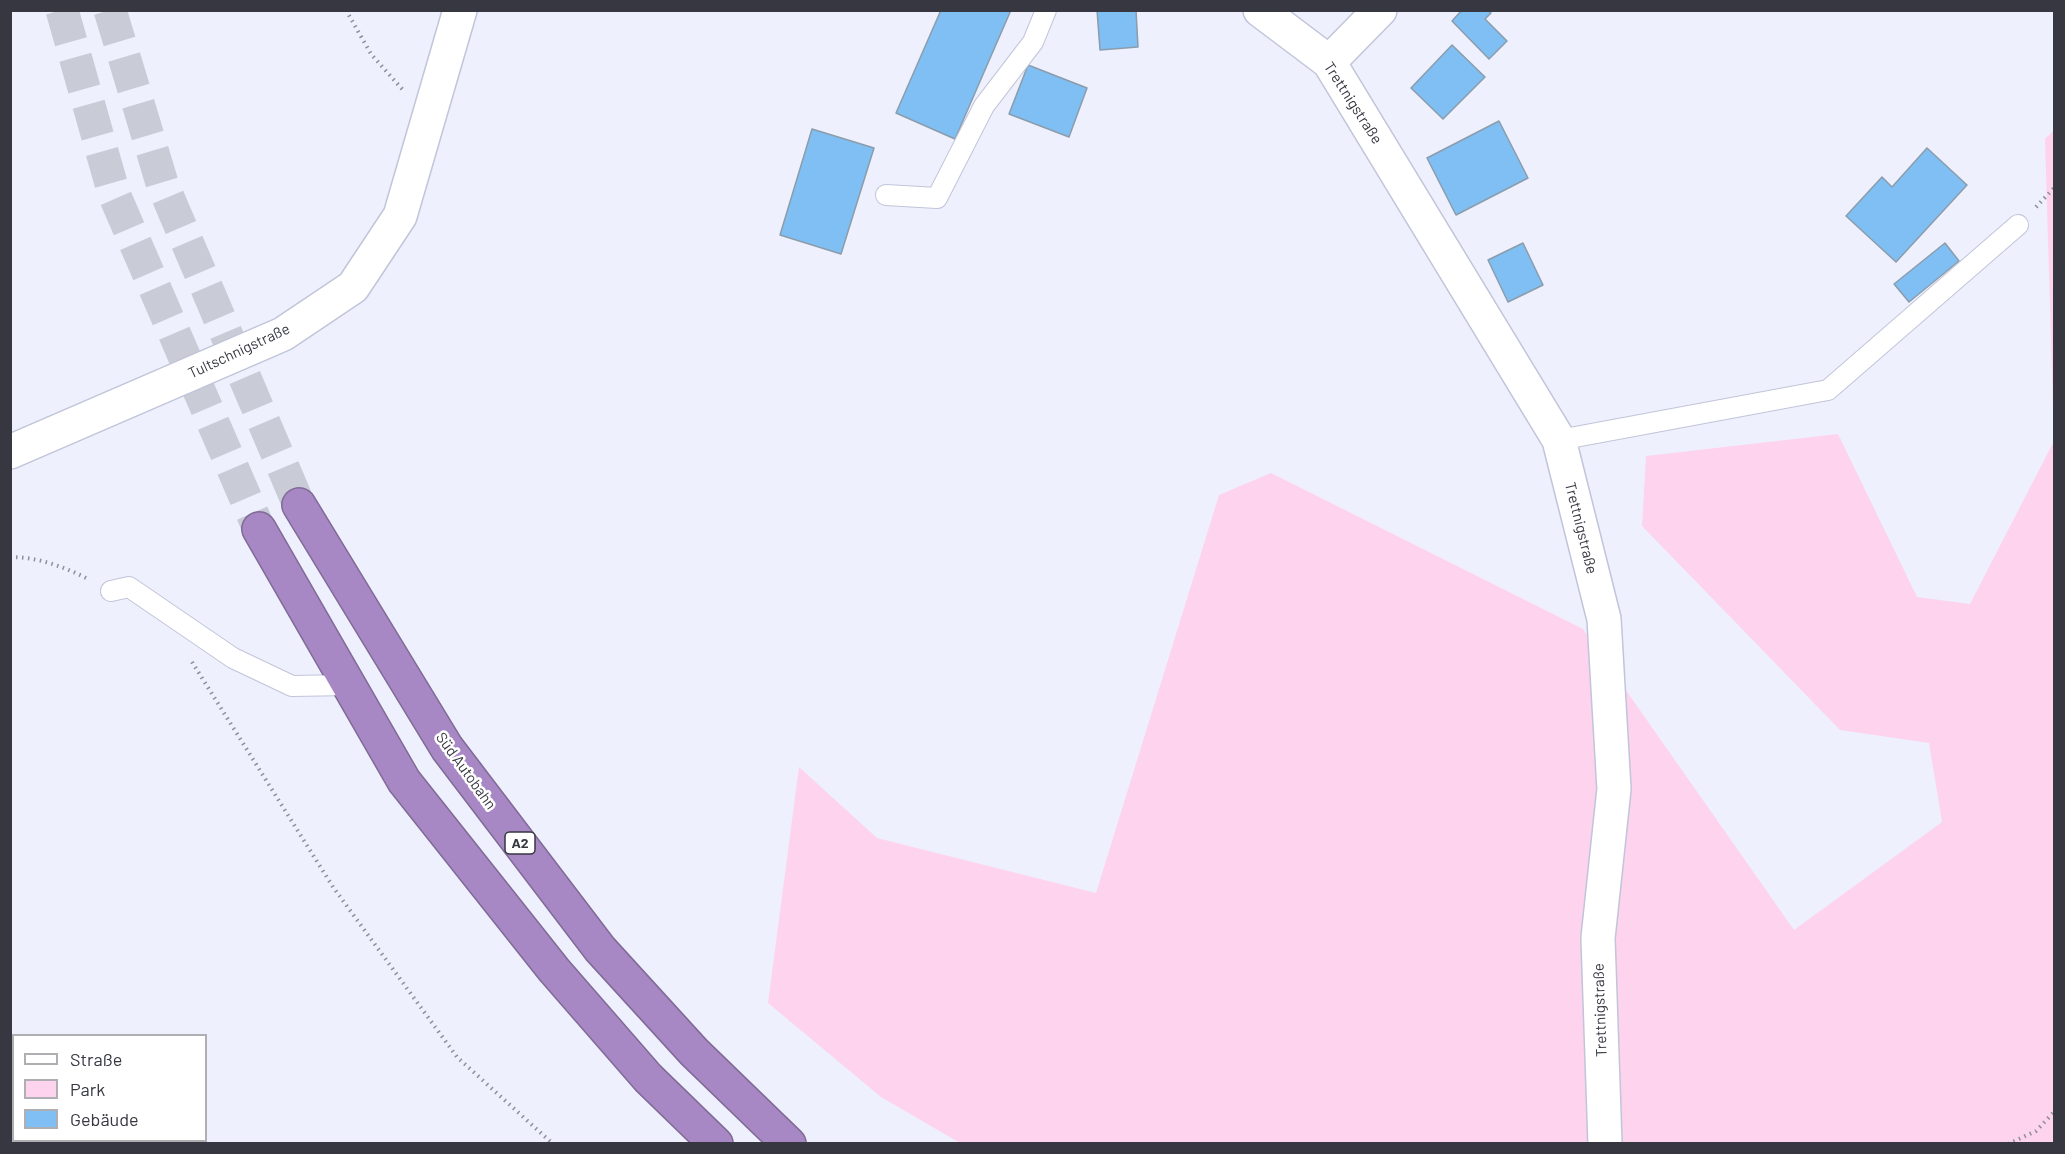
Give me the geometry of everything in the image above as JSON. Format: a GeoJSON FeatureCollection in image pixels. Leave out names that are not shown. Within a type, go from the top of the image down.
{"type":"FeatureCollection","features":[{"type":"Feature","properties":{"kind":"highway","name":"Süd Autobahn"},"geometry":{"type":"LineString","coordinates":[[299,505],[447,748],[600,949],[694,1052],[789,1143]]}},
{"type":"Feature","properties":{"kind":"highway"},"geometry":{"type":"LineString","coordinates":[[259,529],[405,781],[554,970],[648,1078],[716,1143]]}},
{"type":"Feature","properties":{"kind":"street","name":"Tultschnigstraße"},"geometry":{"type":"LineString","coordinates":[[10,452],[283,334],[353,286],[400,216],[460,10]]}},
{"type":"Feature","properties":{"kind":"street","name":"Trettnigstraße"},"geometry":{"type":"LineString","coordinates":[[1260,10],[1329,62],[1559,440],[1605,631],[1614,789],[1598,938],[1605,1143]]}},
{"type":"Feature","properties":{"kind":"street"},"geometry":{"type":"LineString","coordinates":[[1329,62],[1380,10]]}},
{"type":"Feature","properties":{"kind":"lane"},"geometry":{"type":"LineString","coordinates":[[886,195],[937,198],[984,106],[1033,42],[1046,10]]}},
{"type":"Feature","properties":{"kind":"lane"},"geometry":{"type":"LineString","coordinates":[[1559,440],[1828,390],[2018,225]]}},
{"type":"Feature","properties":{"kind":"lane"},"geometry":{"type":"LineString","coordinates":[[111,591],[129,587],[233,658],[292,686],[350,686]]}},
{"type":"Feature","properties":{"kind":"path"},"geometry":{"type":"LineString","coordinates":[[346,10],[370,54],[428,118]]}},
{"type":"Feature","properties":{"kind":"path"},"geometry":{"type":"LineString","coordinates":[[10,557],[29,557],[73,571],[111,591]]}},
{"type":"Feature","properties":{"kind":"path"},"geometry":{"type":"LineString","coordinates":[[187,656],[333,887],[457,1057],[553,1143]]}},
{"type":"Feature","properties":{"kind":"path"},"geometry":{"type":"LineString","coordinates":[[2008,1143],[2036,1131],[2055,1112]]}},
{"type":"Feature","properties":{"kind":"green space"},"geometry":{"type":"Polygon","coordinates":[[[2054,130],[2054,441],[2045,139],[2054,130]]]}},
{"type":"Feature","properties":{"kind":"green space"},"geometry":{"type":"Polygon","coordinates":[[[1838,434],[1917,597],[1970,604],[2054,441],[2054,1143],[960,1143],[881,1097],[768,1003],[799,767],[877,838],[1096,893],[1219,495],[1271,473],[1583,629],[1794,930],[1942,822],[1929,743],[1840,730],[1642,526],[1646,456],[1838,434]]]}},
{"type":"Feature","properties":{"kind":"building"},"geometry":{"type":"Polygon","coordinates":[[[941,10],[1011,10],[955,139],[896,113],[941,10]]]}},
{"type":"Feature","properties":{"kind":"building"},"geometry":{"type":"Polygon","coordinates":[[[1097,10],[1136,10],[1138,47],[1100,50],[1097,10]]]}},
{"type":"Feature","properties":{"kind":"building"},"geometry":{"type":"Polygon","coordinates":[[[1462,10],[1488,10],[1491,13],[1485,19],[1507,41],[1489,59],[1452,21],[1462,10]]]}},
{"type":"Feature","properties":{"kind":"building"},"geometry":{"type":"Polygon","coordinates":[[[1452,45],[1485,77],[1443,119],[1411,88],[1452,45]]]}},
{"type":"Feature","properties":{"kind":"building"},"geometry":{"type":"Polygon","coordinates":[[[1028,65],[1087,88],[1069,137],[1009,114],[1028,65]]]}},
{"type":"Feature","properties":{"kind":"building"},"geometry":{"type":"Polygon","coordinates":[[[1499,121],[1528,178],[1456,215],[1427,158],[1499,121]]]}},
{"type":"Feature","properties":{"kind":"building"},"geometry":{"type":"Polygon","coordinates":[[[812,129],[874,148],[841,254],[780,235],[812,129]]]}},
{"type":"Feature","properties":{"kind":"building"},"geometry":{"type":"Polygon","coordinates":[[[1927,148],[1967,185],[1896,262],[1846,216],[1882,177],[1892,187],[1927,148]]]}},
{"type":"Feature","properties":{"kind":"building"},"geometry":{"type":"Polygon","coordinates":[[[1523,243],[1543,285],[1508,302],[1488,260],[1523,243]]]}},
{"type":"Feature","properties":{"kind":"building"},"geometry":{"type":"Polygon","coordinates":[[[1945,243],[1959,261],[1909,302],[1894,284],[1945,243]]]}},
{"type":"Feature","properties":{"kind":"tunnel"},"geometry":{"type":"LineString","coordinates":[[62,10],[114,194],[259,529]]}},
{"type":"Feature","properties":{"kind":"tunnel"},"geometry":{"type":"LineString","coordinates":[[110,10],[162,183],[299,505]]}}]}
